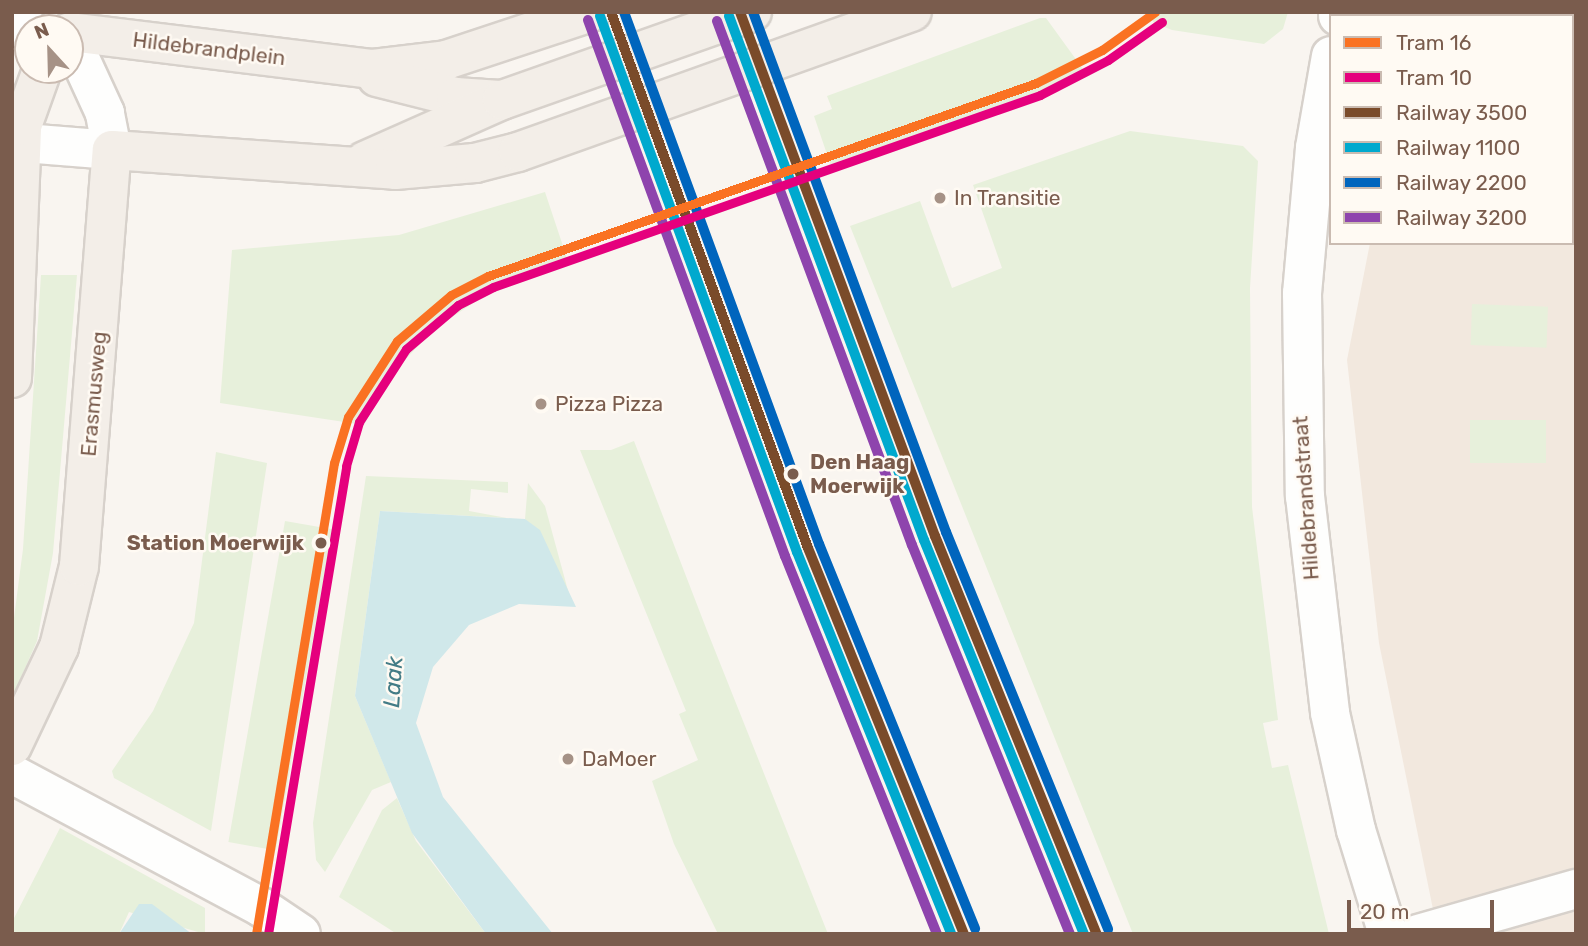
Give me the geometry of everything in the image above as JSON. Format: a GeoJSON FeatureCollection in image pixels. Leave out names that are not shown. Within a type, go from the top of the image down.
{"type":"FeatureCollection","features":[{"type":"Feature","properties":{"kind":"main road","name":"Hildebrandplein"},"geometry":{"type":"LineString","coordinates":[[348,68],[446,60],[591,12]]}},
{"type":"Feature","properties":{"kind":"main road","name":"Hildebrandplein"},"geometry":{"type":"LineString","coordinates":[[346,167],[502,100],[752,12]]}},
{"type":"Feature","properties":{"kind":"main road","name":"Hildebrandplein"},"geometry":{"type":"LineString","coordinates":[[112,150],[346,167],[425,168],[498,158],[912,12]]}},
{"type":"Feature","properties":{"kind":"main road","name":"Hildebrandplein"},"geometry":{"type":"LineString","coordinates":[[84,37],[348,68],[456,97],[502,100]]}},
{"type":"Feature","properties":{"kind":"main road"},"geometry":{"type":"LineString","coordinates":[[12,378],[17,142],[26,107],[36,84]]}},
{"type":"Feature","properties":{"kind":"main road","name":"Erasmusweg"},"geometry":{"type":"LineString","coordinates":[[12,746],[59,647],[79,566],[112,150]]}},
{"type":"Feature","properties":{"kind":"street","name":"Erasmusweg"},"geometry":{"type":"LineString","coordinates":[[84,66],[105,113],[112,150]]}},
{"type":"Feature","properties":{"kind":"street","name":"Hildebrandstraat"},"geometry":{"type":"LineString","coordinates":[[1329,68],[1315,148],[1302,293],[1305,496],[1330,713],[1356,830],[1388,934]]}},
{"type":"Feature","properties":{"kind":"street"},"geometry":{"type":"LineString","coordinates":[[17,142],[112,150]]}},
{"type":"Feature","properties":{"kind":"street"},"geometry":{"type":"LineString","coordinates":[[12,774],[261,907],[301,934]]}},
{"type":"Feature","properties":{"kind":"street"},"geometry":{"type":"LineString","coordinates":[[1418,934],[1576,889]]}},
{"type":"Feature","properties":{"kind":"shaded area"},"geometry":{"type":"Polygon","coordinates":[[[1416,12],[1576,12],[1576,934],[1438,934],[1379,643],[1347,360],[1370,245],[1574,245],[1574,14],[1416,12]]]}},
{"type":"Feature","properties":{"kind":"green space"},"geometry":{"type":"Polygon","coordinates":[[[1147,12],[1288,12],[1283,29],[1264,44],[1172,30],[1154,23],[1147,12]]]}},
{"type":"Feature","properties":{"kind":"green space"},"geometry":{"type":"Polygon","coordinates":[[[1046,18],[1088,76],[1021,106],[833,172],[814,116],[832,109],[827,96],[1046,18]]]}},
{"type":"Feature","properties":{"kind":"green space"},"geometry":{"type":"Polygon","coordinates":[[[1130,131],[1243,146],[1258,161],[1250,288],[1252,507],[1278,720],[1263,723],[1272,768],[1288,765],[1329,934],[1133,934],[850,226],[920,201],[952,288],[1002,268],[973,185],[1130,131]]]}},
{"type":"Feature","properties":{"kind":"green space"},"geometry":{"type":"Polygon","coordinates":[[[545,192],[569,264],[484,296],[434,329],[390,376],[364,425],[220,403],[232,250],[399,235],[545,192]]]}},
{"type":"Feature","properties":{"kind":"green space"},"geometry":{"type":"Polygon","coordinates":[[[41,275],[77,275],[53,553],[37,641],[12,698],[12,633],[23,549],[41,275]]]}},
{"type":"Feature","properties":{"kind":"green space"},"geometry":{"type":"Polygon","coordinates":[[[1472,304],[1548,307],[1547,348],[1471,345],[1472,304]]]}},
{"type":"Feature","properties":{"kind":"green space"},"geometry":{"type":"Polygon","coordinates":[[[1470,420],[1546,420],[1546,463],[1470,463],[1470,420]]]}},
{"type":"Feature","properties":{"kind":"green space"},"geometry":{"type":"Polygon","coordinates":[[[634,441],[828,934],[718,934],[674,844],[652,781],[698,760],[679,714],[686,711],[580,450],[611,450],[634,441]]]}},
{"type":"Feature","properties":{"kind":"green space"},"geometry":{"type":"Polygon","coordinates":[[[216,452],[267,463],[211,831],[114,778],[112,771],[153,711],[194,623],[216,452]]]}},
{"type":"Feature","properties":{"kind":"green space"},"geometry":{"type":"Polygon","coordinates":[[[366,476],[508,482],[508,493],[471,489],[469,511],[507,518],[380,511],[355,696],[391,782],[372,790],[325,872],[316,860],[313,823],[366,476]]]}},
{"type":"Feature","properties":{"kind":"green space"},"geometry":{"type":"Polygon","coordinates":[[[528,483],[545,506],[570,598],[525,519],[528,483]]]}},
{"type":"Feature","properties":{"kind":"green space"},"geometry":{"type":"Polygon","coordinates":[[[285,521],[332,529],[276,850],[228,842],[285,521]]]}},
{"type":"Feature","properties":{"kind":"green space"},"geometry":{"type":"Polygon","coordinates":[[[397,798],[416,841],[486,934],[397,934],[339,897],[382,810],[397,798]]]}},
{"type":"Feature","properties":{"kind":"green space"},"geometry":{"type":"Polygon","coordinates":[[[60,828],[205,908],[205,934],[129,912],[119,934],[12,934],[12,922],[60,828]]]}},
{"type":"Feature","properties":{"kind":"water","name":"Laak"},"geometry":{"type":"Polygon","coordinates":[[[380,511],[525,519],[540,530],[576,607],[519,604],[469,625],[433,667],[416,723],[443,797],[553,934],[486,934],[412,833],[355,696],[380,511]]]}},
{"type":"Feature","properties":{"kind":"water"},"geometry":{"type":"Polygon","coordinates":[[[139,904],[152,904],[192,934],[119,934],[139,904]]]}},
{"type":"Feature","properties":{"kind":"tram line","name":"16"},"geometry":{"type":"LineString","coordinates":[[256,934],[334,463],[348,417],[397,341],[451,295],[488,276],[1036,83],[1102,50],[1155,12]]}},
{"type":"Feature","properties":{"kind":"tram line","name":"10"},"geometry":{"type":"LineString","coordinates":[[268,934],[346,466],[359,422],[406,349],[458,305],[493,287],[1040,95],[1108,60],[1162,22]]}},
{"type":"Feature","properties":{"kind":"rail line","name":"3500"},"geometry":{"type":"LineString","coordinates":[[611,12],[808,548],[964,934]]}},
{"type":"Feature","properties":{"kind":"rail line","name":"2200"},"geometry":{"type":"LineString","coordinates":[[624,12],[819,544],[975,929]]}},
{"type":"Feature","properties":{"kind":"rail line","name":"3500"},"geometry":{"type":"LineString","coordinates":[[740,12],[935,536],[1097,934]]}},
{"type":"Feature","properties":{"kind":"rail line","name":"2200"},"geometry":{"type":"LineString","coordinates":[[753,12],[946,532],[1108,929]]}},
{"type":"Feature","properties":{"kind":"rail line","name":"1100"},"geometry":{"type":"LineString","coordinates":[[600,16],[797,552],[951,934]]}},
{"type":"Feature","properties":{"kind":"rail line","name":"1100"},"geometry":{"type":"LineString","coordinates":[[729,16],[924,540],[1084,934]]}},
{"type":"Feature","properties":{"kind":"rail line","name":"3200"},"geometry":{"type":"LineString","coordinates":[[588,20],[785,556],[937,934]]}},
{"type":"Feature","properties":{"kind":"rail line","name":"3200"},"geometry":{"type":"LineString","coordinates":[[717,21],[912,545],[1070,934]]}},
{"type":"Feature","properties":{"kind":"place","name":"In Transitie"},"geometry":{"type":"Point","coordinates":[940,198]}},
{"type":"Feature","properties":{"kind":"place","name":"Pizza Pizza"},"geometry":{"type":"Point","coordinates":[541,404]}},
{"type":"Feature","properties":{"kind":"place","name":"Den Haag Moerwijk"},"geometry":{"type":"Point","coordinates":[793,474]}},
{"type":"Feature","properties":{"kind":"place","name":"Station Moerwijk"},"geometry":{"type":"Point","coordinates":[321,543]}},
{"type":"Feature","properties":{"kind":"place","name":"DaMoer"},"geometry":{"type":"Point","coordinates":[568,759]}}]}
